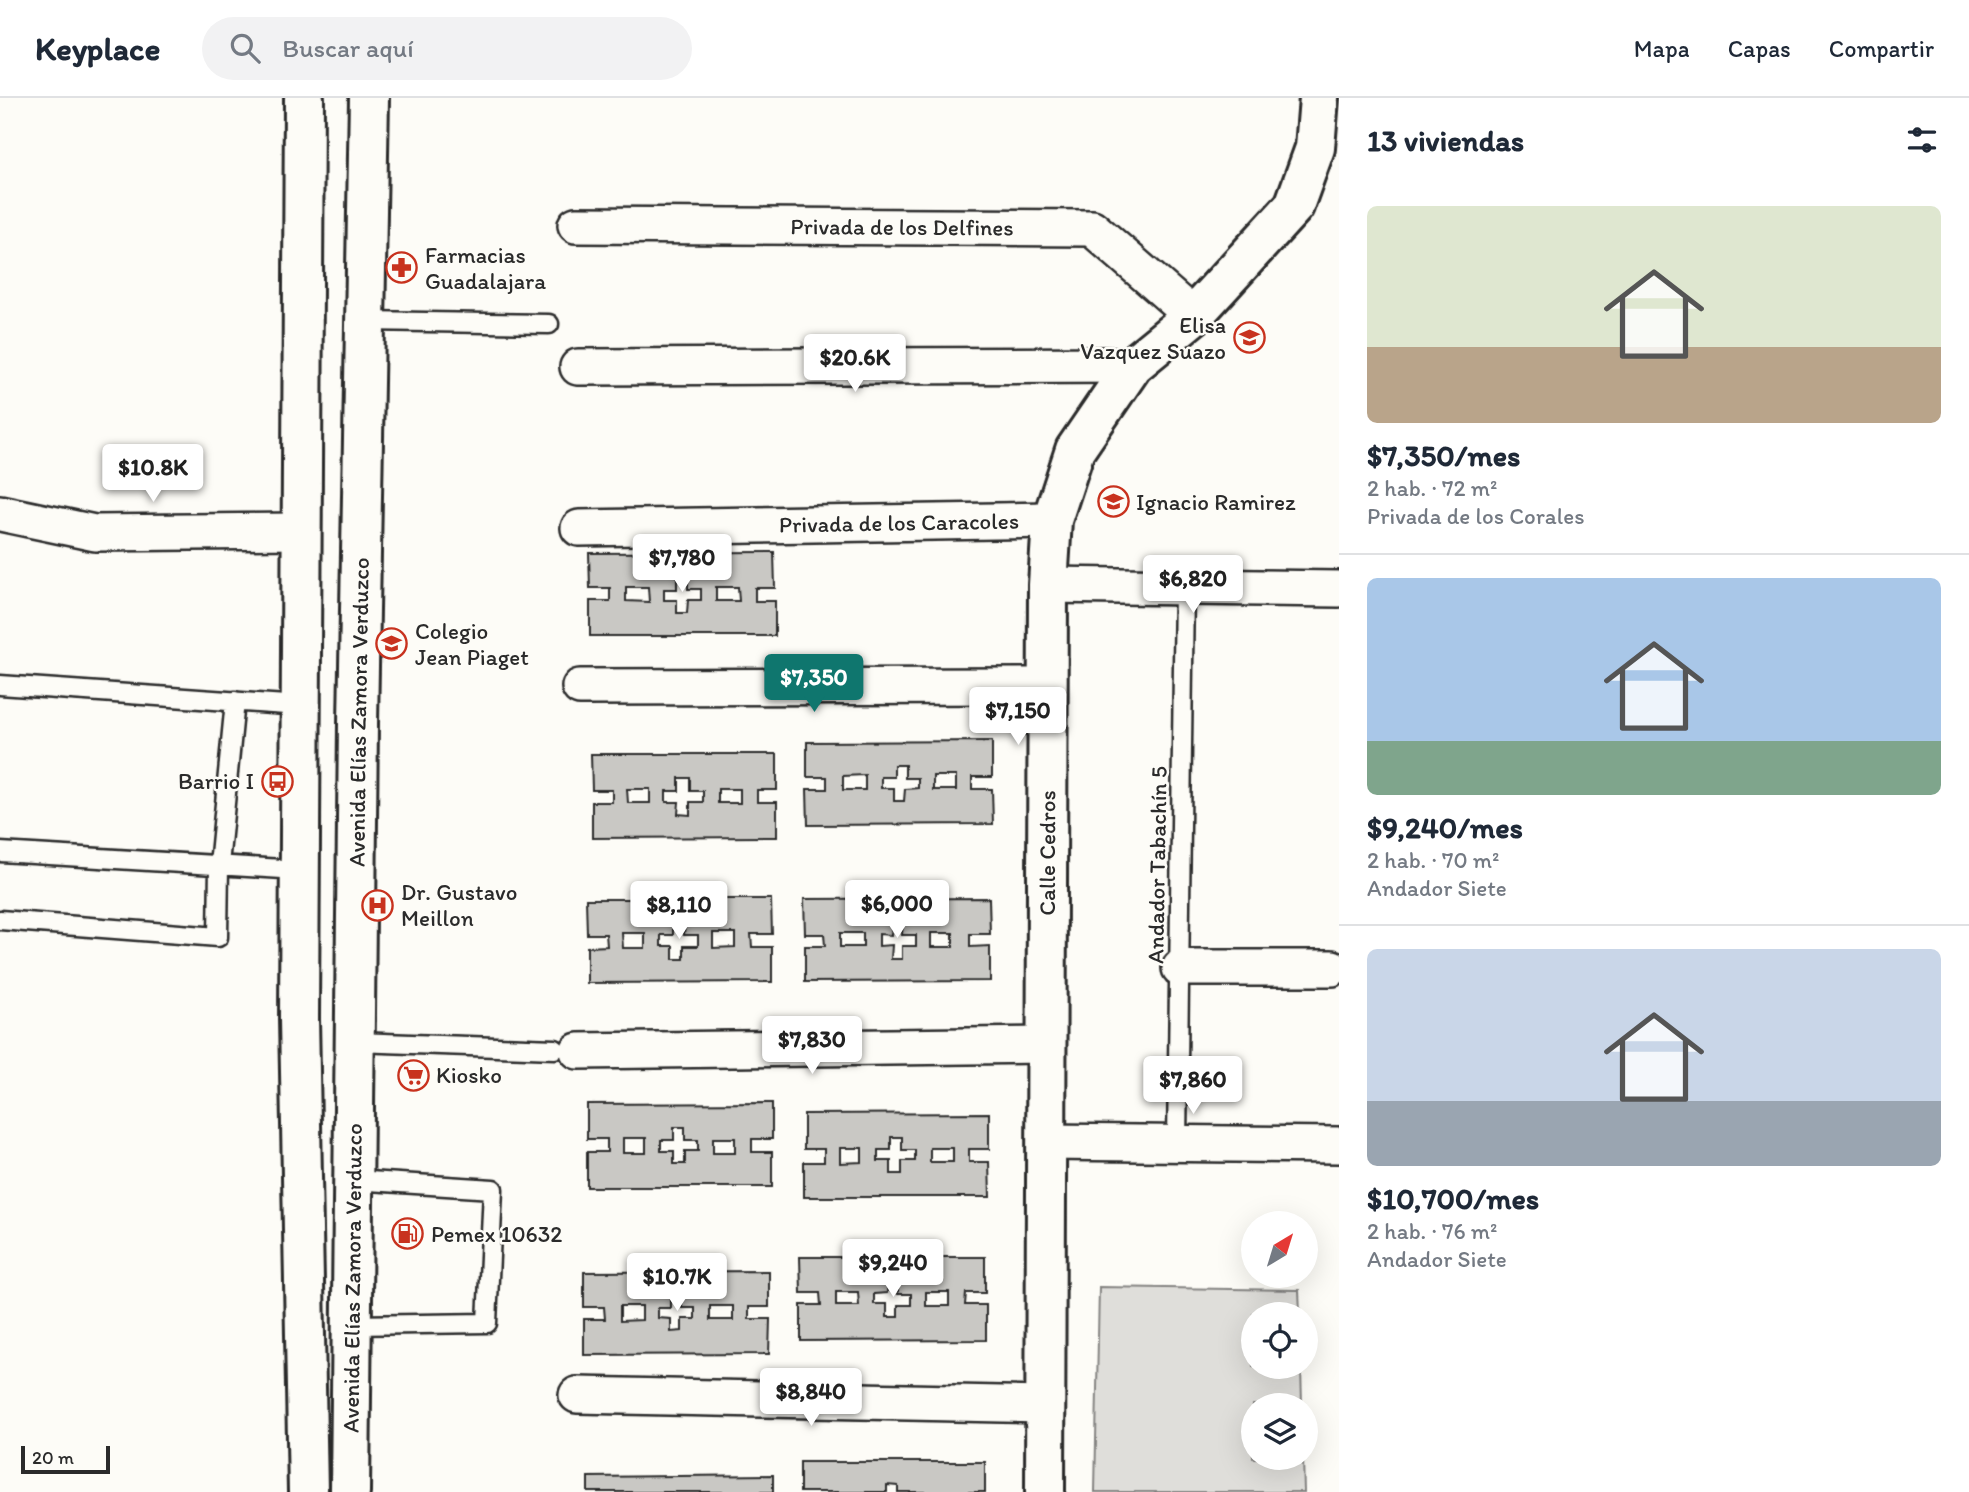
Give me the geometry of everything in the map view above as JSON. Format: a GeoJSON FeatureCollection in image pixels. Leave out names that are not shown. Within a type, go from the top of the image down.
{"type":"FeatureCollection","features":[{"type":"Feature","properties":{"kind":"main road","name":"Avenida Elías Zamora Verduzco"},"geometry":{"type":"LineString","coordinates":[[304,98],[299,1019],[308,1492]]}},
{"type":"Feature","properties":{"kind":"main road","name":"Avenida Elías Zamora Verduzco"},"geometry":{"type":"LineString","coordinates":[[350,1492],[369,98]]}},
{"type":"Feature","properties":{"kind":"main road","name":"Calle Cedros"},"geometry":{"type":"LineString","coordinates":[[1045,1492],[1048,585],[1052,520],[1075,450],[1133,365],[1193,316],[1294,206],[1315,148],[1319,98]]}},
{"type":"Feature","properties":{"kind":"main road"},"geometry":{"type":"LineString","coordinates":[[299,1019],[324,1052],[331,1211],[353,1239]]}},
{"type":"Feature","properties":{"kind":"street","name":"Privada de los Delfines"},"geometry":{"type":"LineString","coordinates":[[576,225],[1092,228],[1193,316]]}},
{"type":"Feature","properties":{"kind":"street"},"geometry":{"type":"LineString","coordinates":[[578,367],[1133,365]]}},
{"type":"Feature","properties":{"kind":"street"},"geometry":{"type":"LineString","coordinates":[[0,513],[95,533],[302,531]]}},
{"type":"Feature","properties":{"kind":"street","name":"Privada de los Caracoles"},"geometry":{"type":"LineString","coordinates":[[579,528],[1052,520]]}},
{"type":"Feature","properties":{"kind":"street"},"geometry":{"type":"LineString","coordinates":[[1048,585],[1339,589]]}},
{"type":"Feature","properties":{"kind":"street"},"geometry":{"type":"LineString","coordinates":[[580,687],[1048,686]]}},
{"type":"Feature","properties":{"kind":"street"},"geometry":{"type":"LineString","coordinates":[[1180,968],[1332,968]]}},
{"type":"Feature","properties":{"kind":"street"},"geometry":{"type":"LineString","coordinates":[[566,1050],[1046,1045]]}},
{"type":"Feature","properties":{"kind":"street"},"geometry":{"type":"LineString","coordinates":[[1046,1142],[1339,1144]]}},
{"type":"Feature","properties":{"kind":"street"},"geometry":{"type":"LineString","coordinates":[[577,1395],[1045,1405]]}},
{"type":"Feature","properties":{"kind":"lane"},"geometry":{"type":"LineString","coordinates":[[365,321],[549,324]]}},
{"type":"Feature","properties":{"kind":"lane","name":"Andador Tabachín 5"},"geometry":{"type":"LineString","coordinates":[[1177,1144],[1184,587]]}},
{"type":"Feature","properties":{"kind":"lane"},"geometry":{"type":"LineString","coordinates":[[0,685],[301,706]]}},
{"type":"Feature","properties":{"kind":"lane"},"geometry":{"type":"LineString","coordinates":[[0,920],[218,937],[219,865],[234,702]]}},
{"type":"Feature","properties":{"kind":"lane"},"geometry":{"type":"LineString","coordinates":[[0,852],[299,870]]}},
{"type":"Feature","properties":{"kind":"lane"},"geometry":{"type":"LineString","coordinates":[[355,1042],[566,1050]]}},
{"type":"Feature","properties":{"kind":"lane"},"geometry":{"type":"LineString","coordinates":[[352,1325],[487,1323],[493,1189],[353,1180]]}},
{"type":"Feature","properties":{"kind":"shaded area"},"geometry":{"type":"Polygon","coordinates":[[[1099,1287],[1299,1290],[1300,1302],[1241,1302],[1241,1379],[1301,1379],[1302,1393],[1241,1393],[1241,1470],[1303,1470],[1304,1492],[1095,1492],[1099,1287]]]}},
{"type":"Feature","properties":{"kind":"building"},"geometry":{"type":"Polygon","coordinates":[[[774,552],[775,588],[755,588],[755,601],[775,601],[775,636],[590,636],[590,601],[610,601],[610,588],[590,588],[589,553],[774,552]],[[677,576],[677,589],[664,589],[664,600],[677,600],[677,613],[687,613],[688,600],[701,600],[701,589],[688,589],[688,576],[677,576]],[[626,587],[626,601],[649,602],[648,587],[626,587]],[[716,587],[716,601],[739,601],[738,587],[716,587]]]}},
{"type":"Feature","properties":{"kind":"building"},"geometry":{"type":"Polygon","coordinates":[[[992,741],[992,777],[972,777],[972,789],[992,789],[993,824],[808,825],[807,789],[827,789],[827,777],[807,777],[807,742],[992,741]],[[894,765],[894,777],[881,777],[881,788],[894,788],[894,801],[904,801],[905,789],[918,788],[918,778],[905,778],[905,765],[894,765]],[[865,775],[843,776],[843,790],[865,790],[865,775]],[[933,776],[933,790],[956,790],[956,776],[933,776]]]}},
{"type":"Feature","properties":{"kind":"building"},"geometry":{"type":"Polygon","coordinates":[[[591,754],[777,754],[777,790],[757,790],[757,802],[777,802],[777,837],[592,838],[592,802],[612,802],[612,790],[592,790],[591,754]],[[679,778],[679,791],[666,791],[666,802],[679,802],[678,814],[690,815],[690,802],[703,802],[703,791],[690,791],[690,778],[679,778]],[[627,789],[628,803],[650,803],[650,789],[627,789]],[[718,789],[718,803],[740,803],[740,789],[718,789]]]}},
{"type":"Feature","properties":{"kind":"building"},"geometry":{"type":"Polygon","coordinates":[[[989,898],[990,934],[970,934],[970,947],[990,946],[990,981],[805,982],[805,946],[825,946],[824,934],[805,934],[804,899],[989,898]],[[892,921],[891,935],[879,934],[879,946],[892,945],[891,959],[902,959],[902,946],[916,946],[916,935],[902,935],[903,922],[892,921]],[[840,933],[840,947],[863,947],[863,933],[840,933]],[[931,933],[931,947],[953,947],[953,933],[931,933]]]}},
{"type":"Feature","properties":{"kind":"building"},"geometry":{"type":"Polygon","coordinates":[[[586,899],[771,899],[772,934],[751,934],[752,947],[772,947],[772,982],[587,983],[587,947],[607,946],[606,934],[587,934],[586,899]],[[673,922],[673,935],[661,935],[661,946],[673,946],[673,959],[684,959],[684,946],[698,946],[698,935],[684,935],[685,922],[673,922]],[[622,933],[623,948],[645,948],[645,933],[622,933]],[[713,933],[713,948],[735,947],[735,933],[713,933]]]}},
{"type":"Feature","properties":{"kind":"building"},"geometry":{"type":"Polygon","coordinates":[[[772,1103],[772,1139],[752,1139],[752,1152],[772,1152],[772,1187],[587,1187],[587,1152],[607,1152],[607,1139],[587,1139],[587,1104],[772,1103]],[[674,1127],[674,1140],[661,1140],[661,1151],[674,1151],[674,1164],[685,1164],[685,1151],[698,1151],[698,1140],[685,1140],[685,1127],[674,1127]],[[623,1138],[623,1153],[646,1153],[646,1138],[623,1138]],[[713,1138],[713,1153],[735,1153],[735,1138],[713,1138]]]}},
{"type":"Feature","properties":{"kind":"building"},"geometry":{"type":"Polygon","coordinates":[[[989,1113],[989,1149],[969,1149],[969,1162],[989,1162],[990,1197],[804,1197],[804,1162],[824,1162],[824,1149],[804,1149],[804,1114],[989,1113]],[[891,1137],[891,1150],[878,1150],[878,1161],[891,1161],[891,1174],[902,1174],[902,1161],[915,1161],[915,1150],[902,1150],[902,1137],[891,1137]],[[840,1148],[840,1163],[862,1162],[862,1148],[840,1148]],[[930,1148],[930,1162],[953,1162],[953,1148],[930,1148]]]}},
{"type":"Feature","properties":{"kind":"building"},"geometry":{"type":"Polygon","coordinates":[[[800,1257],[985,1257],[985,1293],[966,1293],[965,1305],[986,1305],[986,1340],[801,1341],[801,1305],[821,1305],[820,1293],[801,1293],[800,1257]],[[888,1280],[887,1293],[874,1294],[874,1304],[887,1304],[887,1317],[898,1317],[898,1305],[911,1305],[911,1294],[898,1294],[898,1281],[888,1280]],[[836,1292],[836,1306],[859,1306],[858,1292],[836,1292]],[[926,1292],[926,1306],[949,1306],[949,1292],[926,1292]]]}},
{"type":"Feature","properties":{"kind":"building"},"geometry":{"type":"Polygon","coordinates":[[[769,1271],[769,1307],[749,1307],[749,1319],[770,1319],[769,1354],[584,1355],[584,1319],[605,1319],[604,1307],[584,1307],[584,1272],[769,1271]],[[671,1295],[671,1308],[658,1308],[658,1318],[671,1319],[671,1332],[682,1331],[682,1319],[695,1319],[695,1308],[682,1308],[682,1295],[671,1295]],[[620,1306],[620,1321],[642,1320],[642,1306],[620,1306]],[[710,1306],[710,1320],[733,1320],[733,1306],[710,1306]]]}},
{"type":"Feature","properties":{"kind":"building"},"geometry":{"type":"Polygon","coordinates":[[[800,1462],[985,1462],[985,1492],[898,1492],[898,1486],[887,1485],[887,1492],[800,1492],[800,1462]]]}},
{"type":"Feature","properties":{"kind":"building"},"geometry":{"type":"Polygon","coordinates":[[[773,1475],[773,1492],[588,1492],[588,1477],[773,1475]]]}},
{"type":"Feature","properties":{"kind":"place","name":"Farmacias Guadalajara"},"geometry":{"type":"Point","coordinates":[402,268]}},
{"type":"Feature","properties":{"kind":"place","name":"Elisa Vazquez Suazo"},"geometry":{"type":"Point","coordinates":[1249,338]}},
{"type":"Feature","properties":{"kind":"place","name":"Ignacio Ramirez"},"geometry":{"type":"Point","coordinates":[1113,502]}},
{"type":"Feature","properties":{"kind":"place","name":"Colegio Jean Piaget"},"geometry":{"type":"Point","coordinates":[392,644]}},
{"type":"Feature","properties":{"kind":"place","name":"Barrio I"},"geometry":{"type":"Point","coordinates":[277,781]}},
{"type":"Feature","properties":{"kind":"place","name":"Dr. Gustavo Meillon"},"geometry":{"type":"Point","coordinates":[378,905]}},
{"type":"Feature","properties":{"kind":"place","name":"Kiosko"},"geometry":{"type":"Point","coordinates":[413,1075]}},
{"type":"Feature","properties":{"kind":"place","name":"Pemex 10632"},"geometry":{"type":"Point","coordinates":[408,1234]}}]}
